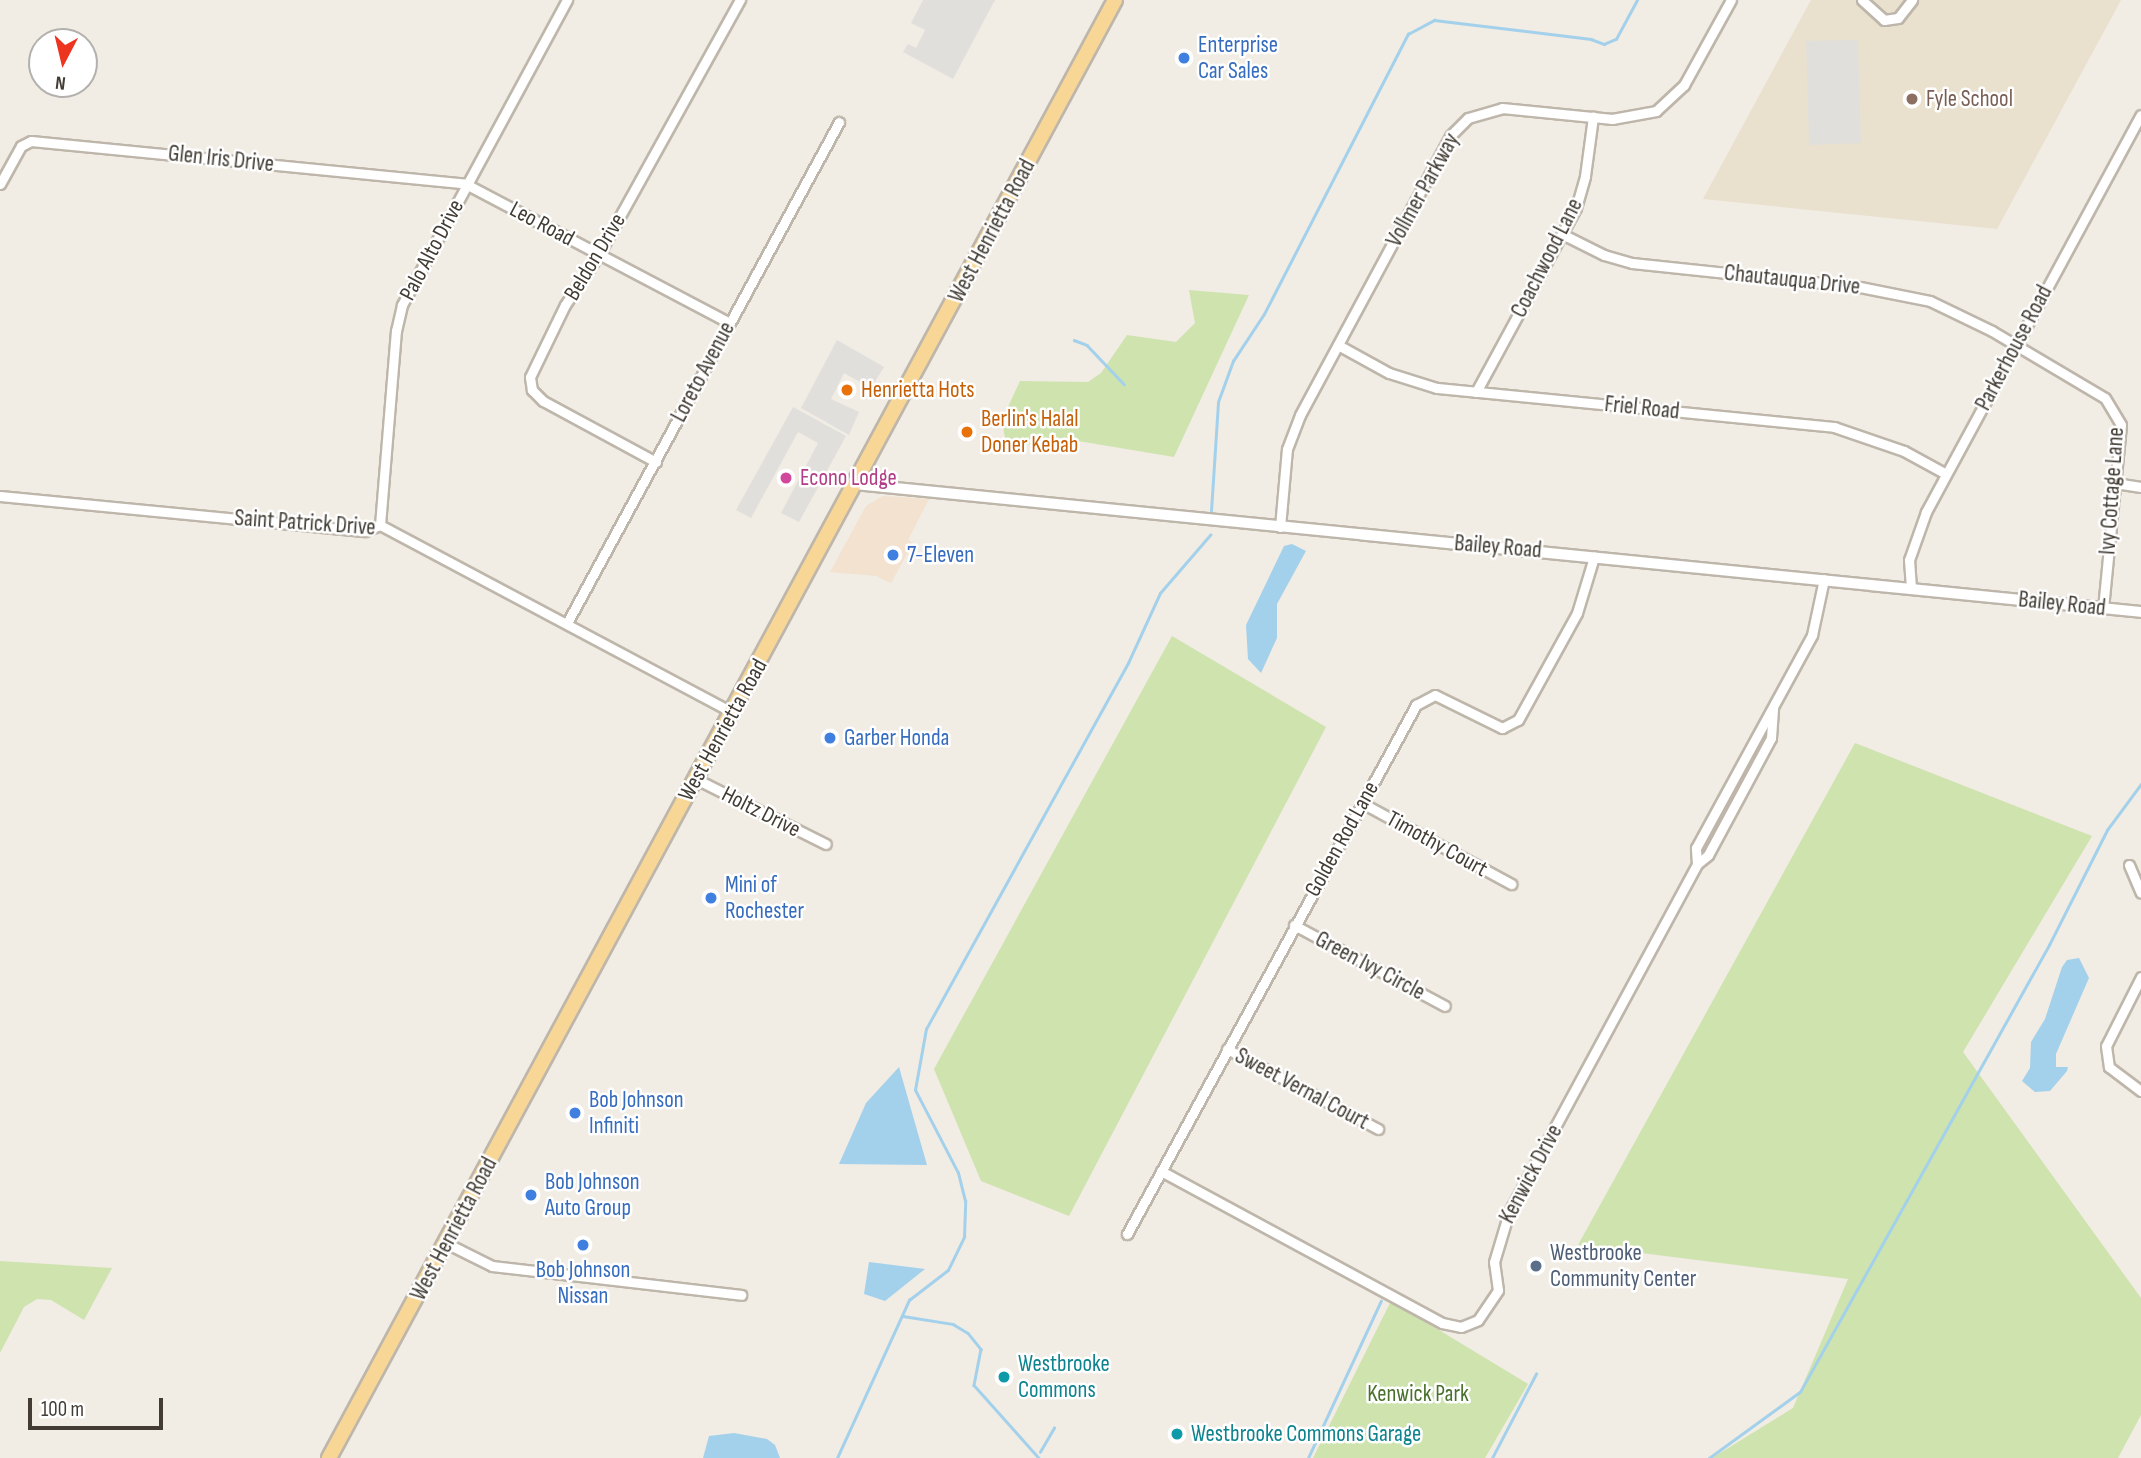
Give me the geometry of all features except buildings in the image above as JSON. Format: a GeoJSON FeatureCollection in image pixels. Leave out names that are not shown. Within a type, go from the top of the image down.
{"type":"FeatureCollection","features":[{"type":"Feature","properties":{"kind":"main road","name":"West Henrietta Road"},"geometry":{"type":"LineString","coordinates":[[329,1458],[734,713],[1115,0]]}},
{"type":"Feature","properties":{"kind":"street","name":"Palo Alto Drive"},"geometry":{"type":"LineString","coordinates":[[380,525],[399,317],[466,184],[567,0]]}},
{"type":"Feature","properties":{"kind":"street","name":"Beldon Drive"},"geometry":{"type":"LineString","coordinates":[[656,462],[543,401],[530,384],[535,361],[599,254],[740,0]]}},
{"type":"Feature","properties":{"kind":"street","name":"Vollmer Parkway"},"geometry":{"type":"LineString","coordinates":[[1280,527],[1292,434],[1459,125],[1478,113],[1502,108],[1593,117],[1644,116],[1667,104],[1684,85],[1731,0]]}},
{"type":"Feature","properties":{"kind":"street"},"geometry":{"type":"LineString","coordinates":[[1862,0],[1884,20],[1898,18],[1912,0]]}},
{"type":"Feature","properties":{"kind":"street","name":"Parkerhouse Road"},"geometry":{"type":"LineString","coordinates":[[1911,587],[1912,545],[1946,474],[2141,115]]}},
{"type":"Feature","properties":{"kind":"street","name":"Coachwood Lane"},"geometry":{"type":"LineString","coordinates":[[1476,392],[1562,234],[1585,176],[1593,117]]}},
{"type":"Feature","properties":{"kind":"street","name":"Loreto Avenue"},"geometry":{"type":"LineString","coordinates":[[567,623],[839,122]]}},
{"type":"Feature","properties":{"kind":"street","name":"Glen Iris Drive"},"geometry":{"type":"LineString","coordinates":[[0,184],[21,146],[31,141],[466,184]]}},
{"type":"Feature","properties":{"kind":"street","name":"Leo Road"},"geometry":{"type":"LineString","coordinates":[[466,184],[730,323]]}},
{"type":"Feature","properties":{"kind":"street","name":"Chautauqua Drive"},"geometry":{"type":"LineString","coordinates":[[1562,234],[1604,255],[1640,264],[1916,296],[1960,313],[2016,345]]}},
{"type":"Feature","properties":{"kind":"street","name":"Friel Road"},"geometry":{"type":"LineString","coordinates":[[1338,345],[1405,380],[1476,392],[1834,427],[1883,442],[1946,474]]}},
{"type":"Feature","properties":{"kind":"street","name":"Ivy Cottage Lane"},"geometry":{"type":"LineString","coordinates":[[2016,345],[2112,404],[2120,425],[2103,608]]}},
{"type":"Feature","properties":{"kind":"street"},"geometry":{"type":"LineString","coordinates":[[2115,483],[2141,487]]}},
{"type":"Feature","properties":{"kind":"street","name":"Bailey Road"},"geometry":{"type":"LineString","coordinates":[[855,484],[2141,612]]}},
{"type":"Feature","properties":{"kind":"street","name":"Saint Patrick Drive"},"geometry":{"type":"LineString","coordinates":[[0,496],[365,531],[380,525],[734,713]]}},
{"type":"Feature","properties":{"kind":"street","name":"Golden Rod Lane"},"geometry":{"type":"LineString","coordinates":[[1127,1234],[1412,711],[1426,697],[1448,699],[1502,728],[1518,720],[1577,613],[1594,556]]}},
{"type":"Feature","properties":{"kind":"street","name":"Kenwick Drive"},"geometry":{"type":"LineString","coordinates":[[1697,864],[1696,848],[1818,622],[1825,579]]}},
{"type":"Feature","properties":{"kind":"street","name":"Kenwick Drive"},"geometry":{"type":"LineString","coordinates":[[1161,1171],[1442,1323],[1461,1327],[1478,1320],[1499,1290],[1494,1262],[1509,1212],[1697,864],[1708,855],[1771,738],[1773,708]]}},
{"type":"Feature","properties":{"kind":"street","name":"Holtz Drive"},"geometry":{"type":"LineString","coordinates":[[696,779],[826,844]]}},
{"type":"Feature","properties":{"kind":"street","name":"Timothy Court"},"geometry":{"type":"LineString","coordinates":[[1362,803],[1511,884]]}},
{"type":"Feature","properties":{"kind":"street"},"geometry":{"type":"LineString","coordinates":[[2129,865],[2141,893]]}},
{"type":"Feature","properties":{"kind":"street","name":"Green Ivy Circle"},"geometry":{"type":"LineString","coordinates":[[1294,925],[1445,1006]]}},
{"type":"Feature","properties":{"kind":"street"},"geometry":{"type":"LineString","coordinates":[[2141,977],[2106,1046],[2109,1067],[2141,1091]]}},
{"type":"Feature","properties":{"kind":"street","name":"Sweet Vernal Court"},"geometry":{"type":"LineString","coordinates":[[1227,1049],[1378,1129]]}},
{"type":"Feature","properties":{"kind":"street"},"geometry":{"type":"LineString","coordinates":[[446,1243],[492,1266],[741,1295]]}},
{"type":"Feature","properties":{"kind":"shaded area"},"geometry":{"type":"Polygon","coordinates":[[[923,0],[995,0],[953,79],[903,52],[908,44],[916,48],[925,30],[911,23],[923,0]]]}},
{"type":"Feature","properties":{"kind":"shaded area","name":"Fyle School"},"geometry":{"type":"Polygon","coordinates":[[[1811,0],[2121,0],[1997,229],[1703,199],[1811,0]]]}},
{"type":"Feature","properties":{"kind":"shaded area"},"geometry":{"type":"Polygon","coordinates":[[[1858,40],[1861,143],[1809,145],[1806,41],[1858,40]]]}},
{"type":"Feature","properties":{"kind":"shaded area"},"geometry":{"type":"Polygon","coordinates":[[[837,340],[884,367],[871,388],[844,373],[831,399],[859,412],[849,435],[801,408],[837,340]]]}},
{"type":"Feature","properties":{"kind":"shaded area"},"geometry":{"type":"Polygon","coordinates":[[[793,407],[846,436],[799,522],[781,513],[818,443],[798,432],[751,518],[736,510],[793,407]]]}},
{"type":"Feature","properties":{"kind":"shaded area"},"geometry":{"type":"Polygon","coordinates":[[[883,496],[929,499],[908,540],[913,543],[891,583],[876,576],[830,572],[866,506],[883,496]]]}},
{"type":"Feature","properties":{"kind":"green space"},"geometry":{"type":"Polygon","coordinates":[[[1189,290],[1249,295],[1174,457],[1054,437],[1020,447],[1006,444],[1002,420],[1020,381],[1088,382],[1101,373],[1127,335],[1176,342],[1195,323],[1189,290]]]}},
{"type":"Feature","properties":{"kind":"green space"},"geometry":{"type":"Polygon","coordinates":[[[1172,636],[1326,727],[1069,1216],[981,1181],[934,1069],[1172,636]]]}},
{"type":"Feature","properties":{"kind":"green space"},"geometry":{"type":"Polygon","coordinates":[[[1855,743],[2092,836],[1963,1052],[2141,1298],[2141,1415],[2118,1458],[1712,1458],[1793,1408],[1848,1279],[1578,1245],[1855,743]]]}},
{"type":"Feature","properties":{"kind":"green space"},"geometry":{"type":"Polygon","coordinates":[[[0,1261],[112,1268],[84,1320],[51,1300],[37,1299],[24,1307],[0,1353],[0,1261]]]}},
{"type":"Feature","properties":{"kind":"green space","name":"Kenwick Park"},"geometry":{"type":"Polygon","coordinates":[[[1391,1301],[1528,1384],[1485,1458],[1313,1458],[1391,1301]]]}},
{"type":"Feature","properties":{"kind":"water"},"geometry":{"type":"Polygon","coordinates":[[[1292,544],[1306,551],[1277,604],[1277,638],[1261,673],[1248,659],[1246,625],[1284,546],[1292,544]]]}},
{"type":"Feature","properties":{"kind":"water"},"geometry":{"type":"Polygon","coordinates":[[[2079,958],[2089,978],[2056,1054],[2056,1067],[2068,1067],[2067,1071],[2050,1091],[2035,1092],[2022,1081],[2030,1068],[2031,1042],[2045,1019],[2062,967],[2067,960],[2079,958]]]}},
{"type":"Feature","properties":{"kind":"water"},"geometry":{"type":"Polygon","coordinates":[[[899,1067],[927,1165],[839,1164],[866,1103],[899,1067]]]}},
{"type":"Feature","properties":{"kind":"water"},"geometry":{"type":"Polygon","coordinates":[[[869,1262],[925,1269],[885,1301],[864,1294],[869,1262]]]}},
{"type":"Feature","properties":{"kind":"water"},"geometry":{"type":"Polygon","coordinates":[[[734,1433],[767,1439],[775,1445],[780,1458],[703,1458],[709,1436],[734,1433]]]}},
{"type":"Feature","properties":{"kind":"waterway"},"geometry":{"type":"LineString","coordinates":[[1211,511],[1218,402],[1233,361],[1264,314],[1408,34],[1434,20],[1591,39],[1604,44],[1616,39],[1637,0]]}},
{"type":"Feature","properties":{"kind":"waterway"},"geometry":{"type":"LineString","coordinates":[[1074,340],[1087,345],[1124,384]]}},
{"type":"Feature","properties":{"kind":"waterway"},"geometry":{"type":"LineString","coordinates":[[837,1458],[909,1300],[948,1270],[964,1237],[965,1201],[958,1173],[915,1090],[926,1029],[1128,663],[1160,593],[1210,535]]}},
{"type":"Feature","properties":{"kind":"waterway"},"geometry":{"type":"LineString","coordinates":[[1709,1458],[1800,1392],[2049,945],[2107,830],[2141,784]]}},
{"type":"Feature","properties":{"kind":"waterway"},"geometry":{"type":"LineString","coordinates":[[1308,1458],[1381,1301]]}},
{"type":"Feature","properties":{"kind":"waterway"},"geometry":{"type":"LineString","coordinates":[[903,1316],[953,1324],[968,1333],[981,1349],[974,1385],[1039,1458]]}},
{"type":"Feature","properties":{"kind":"waterway"},"geometry":{"type":"LineString","coordinates":[[1492,1458],[1536,1374]]}},
{"type":"Feature","properties":{"kind":"waterway"},"geometry":{"type":"LineString","coordinates":[[1040,1452],[1054,1428]]}},
{"type":"Feature","properties":{"kind":"place","name":"Enterprise Car Sales"},"geometry":{"type":"Point","coordinates":[1184,58]}},
{"type":"Feature","properties":{"kind":"place","name":"Fyle School"},"geometry":{"type":"Point","coordinates":[1912,99]}},
{"type":"Feature","properties":{"kind":"place","name":"Henrietta Hots"},"geometry":{"type":"Point","coordinates":[847,390]}},
{"type":"Feature","properties":{"kind":"place","name":"Berlin's Halal Doner Kebab"},"geometry":{"type":"Point","coordinates":[967,432]}},
{"type":"Feature","properties":{"kind":"place","name":"Econo Lodge"},"geometry":{"type":"Point","coordinates":[786,478]}},
{"type":"Feature","properties":{"kind":"place","name":"7-Eleven"},"geometry":{"type":"Point","coordinates":[893,555]}},
{"type":"Feature","properties":{"kind":"place","name":"Garber Honda"},"geometry":{"type":"Point","coordinates":[830,738]}},
{"type":"Feature","properties":{"kind":"place","name":"Mini of Rochester"},"geometry":{"type":"Point","coordinates":[711,898]}},
{"type":"Feature","properties":{"kind":"place","name":"Bob Johnson Infiniti"},"geometry":{"type":"Point","coordinates":[575,1113]}},
{"type":"Feature","properties":{"kind":"place","name":"Bob Johnson Auto Group"},"geometry":{"type":"Point","coordinates":[531,1195]}},
{"type":"Feature","properties":{"kind":"place","name":"Bob Johnson Nissan"},"geometry":{"type":"Point","coordinates":[583,1245]}},
{"type":"Feature","properties":{"kind":"place","name":"Westbrooke Community Center"},"geometry":{"type":"Point","coordinates":[1536,1266]}},
{"type":"Feature","properties":{"kind":"place","name":"Westbrooke Commons"},"geometry":{"type":"Point","coordinates":[1004,1377]}},
{"type":"Feature","properties":{"kind":"place","name":"Westbrooke Commons Garage"},"geometry":{"type":"Point","coordinates":[1177,1434]}}]}
